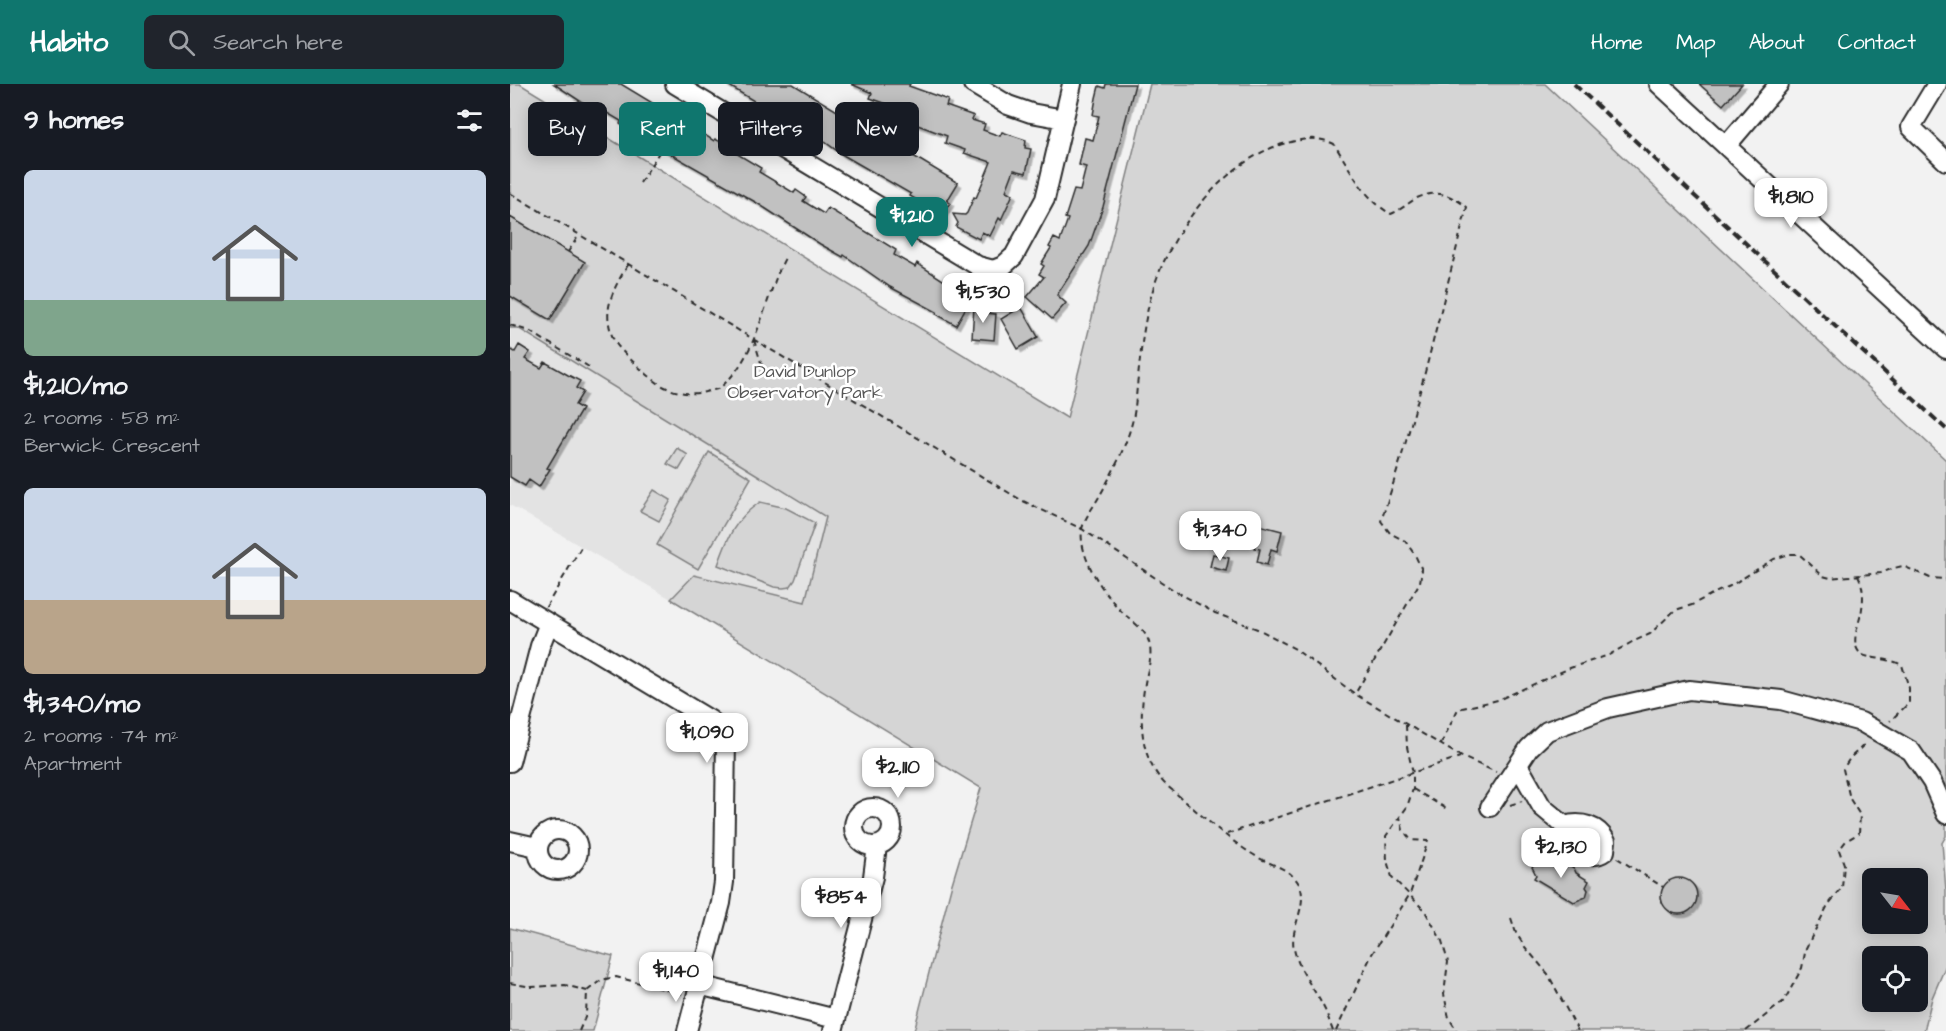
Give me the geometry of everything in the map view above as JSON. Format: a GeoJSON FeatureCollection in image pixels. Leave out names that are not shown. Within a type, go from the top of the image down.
{"type":"FeatureCollection","features":[{"type":"Feature","properties":{"kind":"street"},"geometry":{"type":"LineString","coordinates":[[675,84],[978,266],[993,270],[1003,266],[1014,256],[1045,199],[1072,84]]}},
{"type":"Feature","properties":{"kind":"street"},"geometry":{"type":"LineString","coordinates":[[973,84],[1008,105],[1031,113],[1064,119]]}},
{"type":"Feature","properties":{"kind":"street"},"geometry":{"type":"LineString","coordinates":[[1659,84],[1946,349]]}},
{"type":"Feature","properties":{"kind":"street"},"geometry":{"type":"LineString","coordinates":[[1727,145],[1779,84]]}},
{"type":"Feature","properties":{"kind":"street"},"geometry":{"type":"LineString","coordinates":[[1937,84],[1911,127],[1946,161]]}},
{"type":"Feature","properties":{"kind":"street"},"geometry":{"type":"LineString","coordinates":[[510,600],[710,720],[721,729],[726,738],[724,882],[721,903],[692,990],[687,1031]]}},
{"type":"Feature","properties":{"kind":"street"},"geometry":{"type":"LineString","coordinates":[[510,762],[540,646],[544,621]]}},
{"type":"Feature","properties":{"kind":"street"},"geometry":{"type":"LineString","coordinates":[[1499,806],[1514,771],[1529,748],[1547,731],[1608,708],[1689,690],[1781,700],[1861,722],[1911,751],[1932,782],[1946,814]]}},
{"type":"Feature","properties":{"kind":"street"},"geometry":{"type":"LineString","coordinates":[[1514,771],[1542,807],[1565,826],[1569,840],[1581,851],[1598,855],[1605,851],[1606,842],[1598,832],[1579,823],[1565,826]]}},
{"type":"Feature","properties":{"kind":"street"},"geometry":{"type":"LineString","coordinates":[[510,841],[537,847]]}},
{"type":"Feature","properties":{"kind":"street"},"geometry":{"type":"LineString","coordinates":[[692,990],[834,1025],[873,877],[877,846]]}},
{"type":"Feature","properties":{"kind":"path"},"geometry":{"type":"LineString","coordinates":[[640,183],[694,96]]}},
{"type":"Feature","properties":{"kind":"path"},"geometry":{"type":"LineString","coordinates":[[1334,1031],[1325,1009],[1300,967],[1293,947],[1301,897],[1300,887],[1292,875],[1276,864],[1261,860],[1227,834],[1166,785],[1150,765],[1141,730],[1145,683],[1150,659],[1148,636],[1121,611],[1092,571],[1084,549],[1082,529],[1115,468],[1132,422],[1143,328],[1152,291],[1164,261],[1180,232],[1220,183],[1257,153],[1277,145],[1312,138],[1334,144],[1368,196],[1391,214],[1403,209],[1416,199],[1434,194],[1452,195],[1467,207],[1414,416],[1394,486],[1381,521],[1390,533],[1405,542],[1415,555],[1422,570],[1420,582],[1355,694]]}},
{"type":"Feature","properties":{"kind":"path"},"geometry":{"type":"LineString","coordinates":[[510,193],[1021,500],[1082,529],[1175,591],[1205,608],[1260,630],[1295,649],[1355,694],[1406,725],[1462,757],[1514,771]]}},
{"type":"Feature","properties":{"kind":"path"},"geometry":{"type":"LineString","coordinates":[[568,252],[579,235]]}},
{"type":"Feature","properties":{"kind":"path"},"geometry":{"type":"LineString","coordinates":[[628,265],[616,283],[612,295],[609,323],[615,343],[661,385],[681,393],[696,394],[719,389],[734,375],[759,329],[776,275],[786,256]]}},
{"type":"Feature","properties":{"kind":"path"},"geometry":{"type":"LineString","coordinates":[[510,325],[529,331],[589,367]]}},
{"type":"Feature","properties":{"kind":"path"},"geometry":{"type":"LineString","coordinates":[[753,338],[762,366]]}},
{"type":"Feature","properties":{"kind":"path"},"geometry":{"type":"LineString","coordinates":[[544,621],[583,544]]}},
{"type":"Feature","properties":{"kind":"path"},"geometry":{"type":"LineString","coordinates":[[1441,744],[1456,712],[1462,707],[1498,700],[1569,668],[1610,655],[1650,634],[1675,610],[1692,605],[1730,586],[1774,559],[1789,554],[1799,554],[1823,576],[1830,578],[1881,573],[1903,567],[1930,578],[1946,579]]}},
{"type":"Feature","properties":{"kind":"path"},"geometry":{"type":"LineString","coordinates":[[1746,1031],[1784,1001],[1802,968],[1806,948],[1828,905],[1842,888],[1844,864],[1839,850],[1846,841],[1858,833],[1860,815],[1850,799],[1844,769],[1850,758],[1909,703],[1909,687],[1902,665],[1892,660],[1862,655],[1858,651],[1855,636],[1863,605],[1862,584],[1858,575]]}},
{"type":"Feature","properties":{"kind":"path"},"geometry":{"type":"LineString","coordinates":[[1406,725],[1413,789],[1407,807],[1386,836],[1387,861],[1392,876],[1425,911],[1442,941],[1448,962],[1444,994],[1449,1018],[1457,1031]]}},
{"type":"Feature","properties":{"kind":"path"},"geometry":{"type":"LineString","coordinates":[[1227,834],[1462,757]]}},
{"type":"Feature","properties":{"kind":"path"},"geometry":{"type":"LineString","coordinates":[[1413,789],[1447,809]]}},
{"type":"Feature","properties":{"kind":"path"},"geometry":{"type":"LineString","coordinates":[[1499,806],[1536,797]]}},
{"type":"Feature","properties":{"kind":"path"},"geometry":{"type":"LineString","coordinates":[[1334,1031],[1372,954],[1410,894],[1428,841],[1411,840],[1403,831],[1400,817]]}},
{"type":"Feature","properties":{"kind":"path"},"geometry":{"type":"LineString","coordinates":[[1605,851],[1663,887]]}},
{"type":"Feature","properties":{"kind":"path"},"geometry":{"type":"LineString","coordinates":[[1511,918],[1516,933],[1548,974],[1578,1031]]}},
{"type":"Feature","properties":{"kind":"path"},"geometry":{"type":"LineString","coordinates":[[579,1031],[586,1015],[587,991],[601,980],[616,977],[692,990]]}},
{"type":"Feature","properties":{"kind":"path"},"geometry":{"type":"LineString","coordinates":[[510,982],[531,987],[565,985],[587,991]]}},
{"type":"Feature","properties":{"kind":"shaded area"},"geometry":{"type":"Polygon","coordinates":[[[510,328],[518,328],[826,517],[805,602],[694,575],[671,599],[510,505],[510,328]]]}},
{"type":"Feature","properties":{"kind":"green space","name":"David Dunlop Observatory Park"},"geometry":{"type":"Polygon","coordinates":[[[510,84],[520,84],[549,102],[528,102],[528,156],[607,156],[607,137],[619,144],[619,156],[638,156],[1067,418],[1150,84],[1545,84],[1946,460],[1946,836],[1942,843],[1946,890],[1946,965],[1932,998],[1924,1031],[914,1031],[951,887],[981,788],[671,599],[694,575],[805,602],[826,517],[518,328],[510,328],[510,84]]]}},
{"type":"Feature","properties":{"kind":"green space"},"geometry":{"type":"Polygon","coordinates":[[[677,448],[688,455],[679,470],[667,464],[677,448]]]}},
{"type":"Feature","properties":{"kind":"green space"},"geometry":{"type":"Polygon","coordinates":[[[709,452],[751,478],[698,569],[657,545],[709,452]]]}},
{"type":"Feature","properties":{"kind":"green space"},"geometry":{"type":"Polygon","coordinates":[[[654,490],[671,500],[659,521],[640,511],[654,490]]]}},
{"type":"Feature","properties":{"kind":"green space"},"geometry":{"type":"Polygon","coordinates":[[[760,502],[786,508],[815,523],[795,580],[790,587],[774,587],[718,565],[738,522],[760,502]]]}},
{"type":"Feature","properties":{"kind":"green space"},"geometry":{"type":"Polygon","coordinates":[[[510,928],[613,956],[593,1031],[510,1031],[510,928]]]}},
{"type":"Feature","properties":{"kind":"building"},"geometry":{"type":"Polygon","coordinates":[[[554,84],[621,84],[651,102],[619,102],[619,120],[607,113],[607,102],[580,101],[554,84]]]}},
{"type":"Feature","properties":{"kind":"building"},"geometry":{"type":"Polygon","coordinates":[[[726,84],[793,84],[822,102],[756,102],[726,84]]]}},
{"type":"Feature","properties":{"kind":"building"},"geometry":{"type":"Polygon","coordinates":[[[851,84],[910,84],[909,86],[948,100],[946,106],[974,116],[972,120],[985,124],[983,130],[1000,136],[1002,132],[1026,140],[1025,148],[1031,149],[1026,173],[1014,170],[1006,191],[1013,194],[1001,220],[999,218],[990,236],[982,232],[979,239],[956,227],[958,223],[953,214],[965,215],[967,213],[991,162],[964,153],[965,150],[945,143],[947,136],[919,126],[919,102],[881,102],[870,98],[872,93],[851,84]]]}},
{"type":"Feature","properties":{"kind":"building"},"geometry":{"type":"Polygon","coordinates":[[[1106,84],[1135,84],[1103,207],[1089,246],[1057,295],[1066,303],[1052,319],[1027,297],[1044,277],[1039,274],[1044,266],[1041,264],[1054,238],[1060,241],[1068,219],[1065,218],[1074,190],[1080,191],[1086,167],[1079,165],[1085,138],[1093,140],[1099,116],[1093,115],[1096,98],[1099,86],[1105,88],[1106,84]]]}},
{"type":"Feature","properties":{"kind":"building"},"geometry":{"type":"Polygon","coordinates":[[[1699,84],[1742,84],[1723,105],[1699,84]]]}},
{"type":"Feature","properties":{"kind":"building"},"geometry":{"type":"Polygon","coordinates":[[[823,102],[835,110],[835,149],[823,141],[823,102]]]}},
{"type":"Feature","properties":{"kind":"building"},"geometry":{"type":"Polygon","coordinates":[[[706,136],[714,141],[715,139],[718,140],[718,156],[741,156],[761,168],[759,172],[794,193],[796,190],[806,197],[803,201],[824,214],[828,208],[896,250],[894,255],[915,267],[917,263],[963,293],[960,297],[969,302],[956,325],[890,287],[844,255],[843,257],[820,244],[757,203],[674,156],[706,156],[706,136]]]}},
{"type":"Feature","properties":{"kind":"building"},"geometry":{"type":"Polygon","coordinates":[[[845,156],[913,156],[958,183],[942,215],[910,196],[911,194],[845,156]]]}},
{"type":"Feature","properties":{"kind":"building"},"geometry":{"type":"Polygon","coordinates":[[[510,217],[585,262],[550,320],[510,296],[510,217]]]}},
{"type":"Feature","properties":{"kind":"building"},"geometry":{"type":"Polygon","coordinates":[[[974,306],[986,307],[986,313],[996,314],[994,340],[972,338],[974,306]]]}},
{"type":"Feature","properties":{"kind":"building"},"geometry":{"type":"Polygon","coordinates":[[[1021,307],[1038,337],[1018,349],[1001,319],[1021,307]]]}},
{"type":"Feature","properties":{"kind":"building"},"geometry":{"type":"Polygon","coordinates":[[[519,345],[530,352],[525,359],[541,368],[545,362],[580,381],[576,388],[583,392],[575,405],[582,409],[547,468],[550,469],[539,487],[529,480],[525,486],[510,477],[510,349],[515,352],[519,345]]]}},
{"type":"Feature","properties":{"kind":"building"},"geometry":{"type":"Polygon","coordinates":[[[1259,525],[1282,531],[1277,551],[1271,549],[1267,565],[1257,562],[1260,549],[1254,548],[1255,544],[1250,543],[1253,529],[1257,530],[1259,525]]]}},
{"type":"Feature","properties":{"kind":"building"},"geometry":{"type":"Polygon","coordinates":[[[1213,554],[1229,558],[1226,571],[1210,567],[1213,554]]]}},
{"type":"Feature","properties":{"kind":"building"},"geometry":{"type":"Polygon","coordinates":[[[1547,856],[1560,864],[1564,862],[1589,881],[1586,887],[1588,890],[1586,897],[1574,902],[1534,878],[1536,875],[1532,867],[1535,862],[1543,861],[1547,856]]]}},
{"type":"Feature","properties":{"kind":"building"},"geometry":{"type":"Polygon","coordinates":[[[1679,878],[1692,883],[1697,896],[1692,909],[1679,914],[1666,909],[1661,896],[1666,883],[1679,878]]]}},
{"type":"Feature","properties":{"kind":"railway"},"geometry":{"type":"LineString","coordinates":[[1574,84],[1946,429]]}}]}
